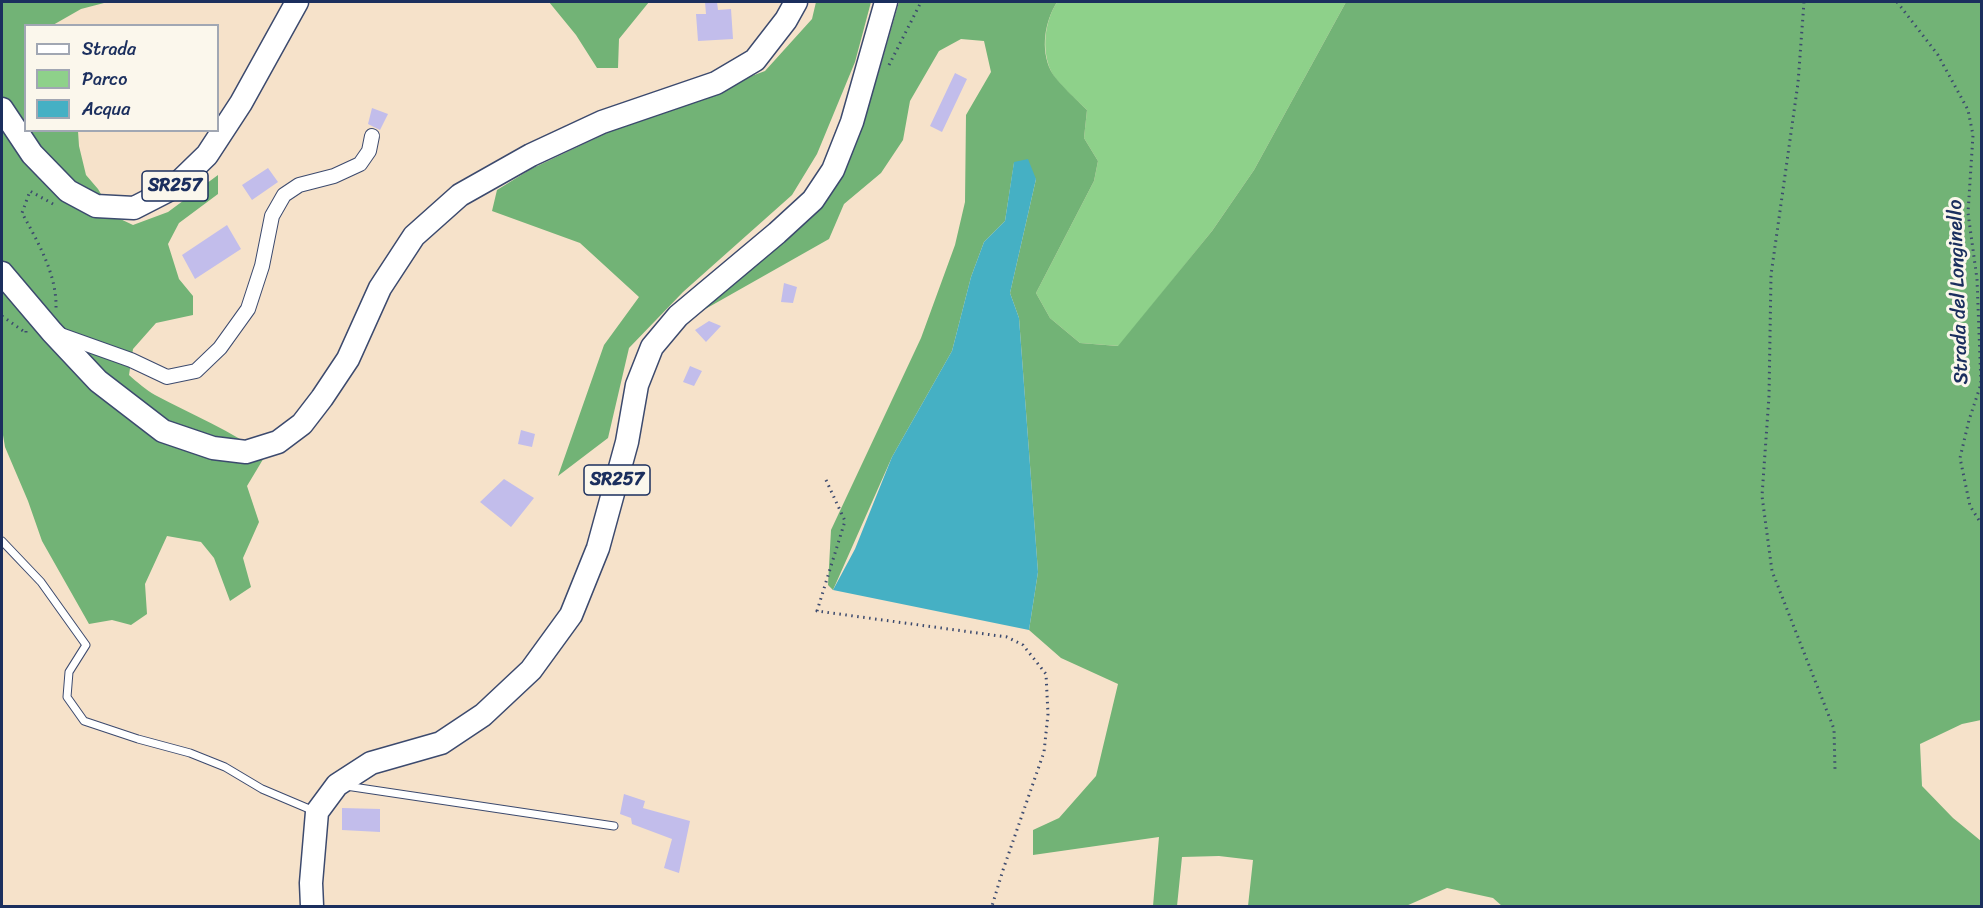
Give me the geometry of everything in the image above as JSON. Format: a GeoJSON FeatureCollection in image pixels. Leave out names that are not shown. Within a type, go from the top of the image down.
{"type":"FeatureCollection","features":[{"type":"Feature","properties":{"kind":"main road","name":"SR257"},"geometry":{"type":"LineString","coordinates":[[2,109],[32,154],[68,191],[96,206],[134,208],[173,188],[207,155],[241,103],[297,2]]}},
{"type":"Feature","properties":{"kind":"main road"},"geometry":{"type":"LineString","coordinates":[[2,273],[24,300],[54,323],[98,381],[162,431],[213,448],[246,452],[278,442],[302,424],[348,359],[380,288],[414,236],[460,195],[531,155],[592,127],[716,83],[755,60],[786,20],[796,2]]}},
{"type":"Feature","properties":{"kind":"main road","name":"SR257"},"geometry":{"type":"LineString","coordinates":[[316,812],[337,785],[371,764],[441,743],[483,715],[531,670],[571,615],[598,548],[627,442],[637,385],[652,347],[678,316],[813,200],[833,170],[852,122],[886,2]]}},
{"type":"Feature","properties":{"kind":"main road"},"geometry":{"type":"LineString","coordinates":[[312,906],[311,883],[316,812]]}},
{"type":"Feature","properties":{"kind":"street"},"geometry":{"type":"LineString","coordinates":[[54,323],[101,349],[167,377],[196,371],[220,348],[248,309],[262,266],[272,216],[284,195],[299,185],[334,176],[360,164],[369,151],[372,136]]}},
{"type":"Feature","properties":{"kind":"lane"},"geometry":{"type":"LineString","coordinates":[[2,541],[41,582],[86,645],[69,672],[67,698],[84,721],[190,753],[225,767],[262,789],[316,812]]}},
{"type":"Feature","properties":{"kind":"lane"},"geometry":{"type":"LineString","coordinates":[[337,785],[614,826]]}},
{"type":"Feature","properties":{"kind":"path"},"geometry":{"type":"LineString","coordinates":[[1804,2],[1798,83],[1771,275],[1769,396],[1762,496],[1772,571],[1834,729],[1835,770]]}},
{"type":"Feature","properties":{"kind":"path","name":"Strada del Longinello"},"geometry":{"type":"LineString","coordinates":[[1897,2],[1938,55],[1968,110],[1973,135],[1968,213],[1977,279],[1981,384],[1960,458],[1970,506],[1982,525]]}},
{"type":"Feature","properties":{"kind":"path"},"geometry":{"type":"LineString","coordinates":[[54,323],[57,295],[41,247],[22,213],[30,191],[58,206]]}},
{"type":"Feature","properties":{"kind":"path"},"geometry":{"type":"LineString","coordinates":[[2,316],[27,333],[24,300]]}},
{"type":"Feature","properties":{"kind":"path"},"geometry":{"type":"LineString","coordinates":[[826,480],[845,521],[817,611],[1007,637],[1023,645],[1046,674],[1048,714],[1044,752],[992,906]]}},
{"type":"Feature","properties":{"kind":"green space"},"geometry":{"type":"Polygon","coordinates":[[[2,2],[104,2],[81,9],[55,24],[24,24],[24,132],[78,132],[86,175],[98,189],[114,216],[133,225],[168,212],[218,175],[218,194],[179,223],[168,244],[179,279],[193,296],[193,315],[156,323],[133,349],[129,375],[152,393],[225,431],[265,456],[247,486],[259,522],[243,558],[251,587],[230,601],[214,558],[201,542],[167,536],[145,584],[147,614],[131,625],[112,620],[89,624],[42,541],[5,447],[2,429],[2,2]]]}},
{"type":"Feature","properties":{"kind":"green space"},"geometry":{"type":"Polygon","coordinates":[[[549,2],[649,2],[619,39],[618,68],[597,68],[576,35],[549,2]]]}},
{"type":"Feature","properties":{"kind":"green space"},"geometry":{"type":"Polygon","coordinates":[[[816,2],[871,2],[855,62],[817,154],[792,195],[683,292],[629,348],[608,438],[558,476],[604,345],[639,297],[580,243],[492,211],[497,190],[531,169],[634,120],[765,71],[812,19],[816,2]]]}},
{"type":"Feature","properties":{"kind":"green space"},"geometry":{"type":"Polygon","coordinates":[[[899,2],[1057,2],[1049,18],[1045,35],[1048,62],[1057,80],[1087,110],[1084,138],[1098,161],[1094,181],[1036,293],[1050,318],[1080,343],[1118,346],[1212,231],[1254,170],[1346,2],[1981,2],[1981,720],[1962,724],[1920,744],[1922,786],[1953,818],[1981,841],[1980,906],[1502,906],[1493,898],[1447,888],[1406,906],[1248,906],[1253,860],[1219,856],[1182,857],[1177,906],[1153,906],[1159,837],[1033,855],[1033,830],[1059,818],[1096,776],[1118,684],[1061,658],[1029,630],[1038,572],[1019,318],[1010,293],[1036,179],[1014,163],[1005,221],[984,242],[971,277],[952,351],[892,457],[833,590],[828,585],[831,530],[921,338],[955,245],[965,202],[966,115],[991,72],[984,41],[961,39],[939,51],[910,101],[903,140],[881,173],[844,204],[829,239],[700,312],[855,141],[877,78],[899,2]]]}},
{"type":"Feature","properties":{"kind":"green space"},"geometry":{"type":"Polygon","coordinates":[[[1057,2],[1346,2],[1254,170],[1212,231],[1119,346],[1080,343],[1050,318],[1036,293],[1094,181],[1098,161],[1084,138],[1087,110],[1057,80],[1048,62],[1045,45],[1047,26],[1057,2]]]}},
{"type":"Feature","properties":{"kind":"water"},"geometry":{"type":"Polygon","coordinates":[[[1028,159],[1036,179],[1010,293],[1019,318],[1038,572],[1029,630],[833,590],[855,549],[892,457],[952,351],[971,277],[984,242],[1005,221],[1014,162],[1028,159]]]}},
{"type":"Feature","properties":{"kind":"building"},"geometry":{"type":"Polygon","coordinates":[[[705,2],[717,2],[718,10],[731,9],[733,39],[698,41],[696,14],[706,14],[705,2]]]}},
{"type":"Feature","properties":{"kind":"building"},"geometry":{"type":"Polygon","coordinates":[[[955,73],[967,79],[942,132],[930,126],[955,73]]]}},
{"type":"Feature","properties":{"kind":"building"},"geometry":{"type":"Polygon","coordinates":[[[372,108],[388,114],[380,130],[368,124],[372,108]]]}},
{"type":"Feature","properties":{"kind":"building"},"geometry":{"type":"Polygon","coordinates":[[[268,168],[278,182],[252,200],[242,185],[268,168]]]}},
{"type":"Feature","properties":{"kind":"building"},"geometry":{"type":"Polygon","coordinates":[[[227,225],[241,249],[195,279],[182,255],[227,225]]]}},
{"type":"Feature","properties":{"kind":"building"},"geometry":{"type":"Polygon","coordinates":[[[784,283],[797,287],[793,303],[781,302],[784,283]]]}},
{"type":"Feature","properties":{"kind":"building"},"geometry":{"type":"Polygon","coordinates":[[[709,321],[721,326],[706,342],[695,330],[709,321]]]}},
{"type":"Feature","properties":{"kind":"building"},"geometry":{"type":"Polygon","coordinates":[[[690,366],[702,371],[694,386],[683,382],[690,366]]]}},
{"type":"Feature","properties":{"kind":"building"},"geometry":{"type":"Polygon","coordinates":[[[521,430],[535,434],[532,447],[518,444],[521,430]]]}},
{"type":"Feature","properties":{"kind":"building"},"geometry":{"type":"Polygon","coordinates":[[[504,479],[534,498],[511,527],[480,502],[504,479]]]}},
{"type":"Feature","properties":{"kind":"building"},"geometry":{"type":"Polygon","coordinates":[[[624,794],[645,801],[643,808],[690,821],[679,873],[664,868],[672,839],[632,824],[631,818],[620,814],[624,794]]]}},
{"type":"Feature","properties":{"kind":"building"},"geometry":{"type":"Polygon","coordinates":[[[342,808],[380,809],[380,832],[342,830],[342,808]]]}}]}
